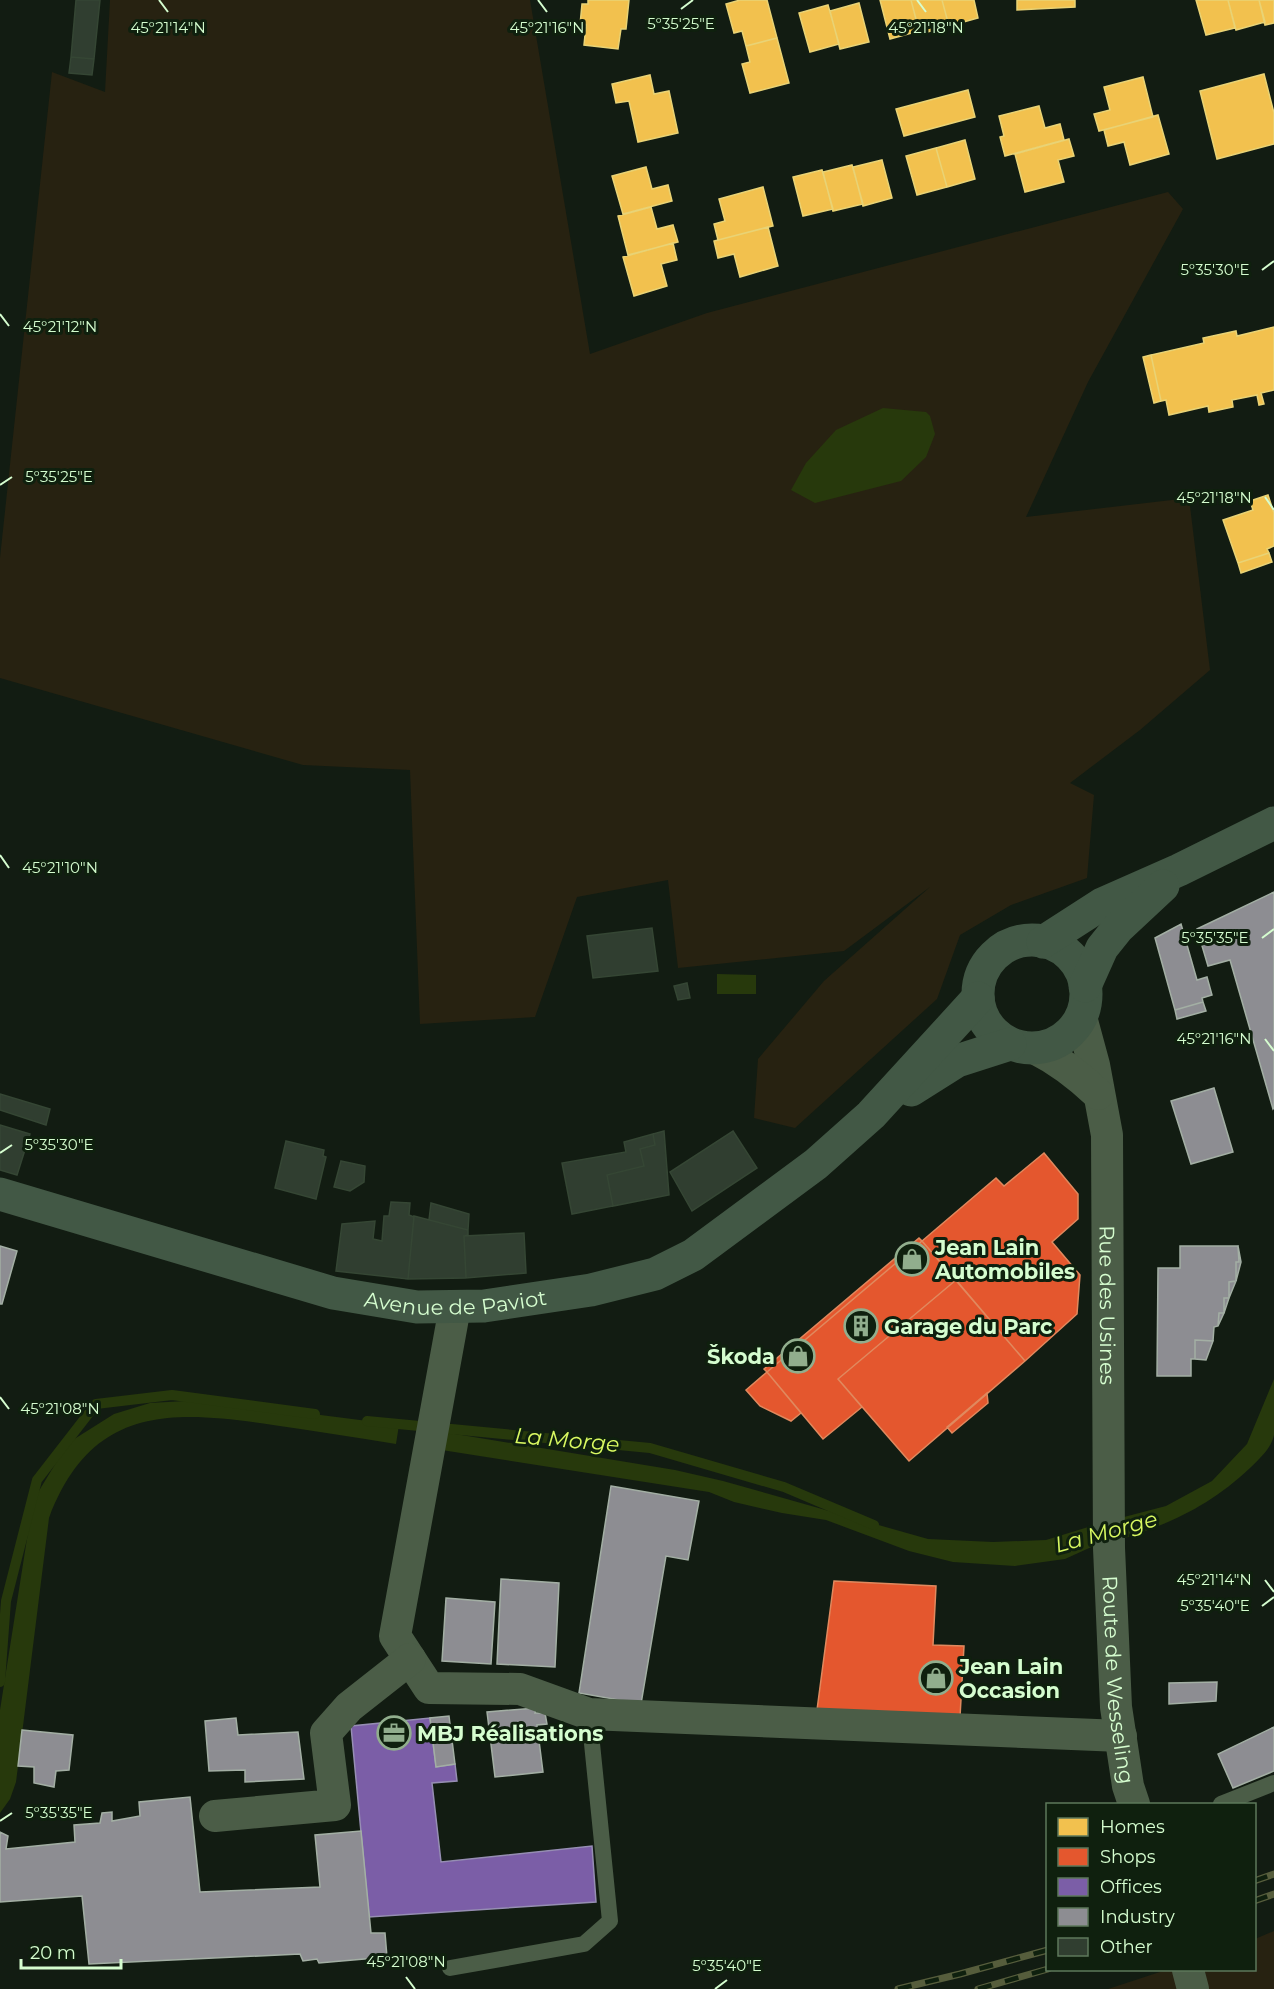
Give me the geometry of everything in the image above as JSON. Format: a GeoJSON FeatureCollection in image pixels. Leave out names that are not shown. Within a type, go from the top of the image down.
{"type":"FeatureCollection","features":[{"type":"Feature","properties":{"kind":"main road"},"geometry":{"type":"LineString","coordinates":[[1043,942],[1102,904],[1179,870],[1274,823]]}},
{"type":"Feature","properties":{"kind":"main road"},"geometry":{"type":"LineString","coordinates":[[1083,1002],[1080,971],[1071,957],[1059,948],[1043,942],[1029,940],[1002,949],[983,971],[979,984],[978,998],[983,1017],[994,1034],[1023,1047],[1054,1044],[1071,1033],[1083,1002],[1102,948],[1118,928],[1179,870]]}},
{"type":"Feature","properties":{"kind":"main road","name":"Avenue de Paviot"},"geometry":{"type":"LineString","coordinates":[[0,1194],[333,1293],[417,1307],[484,1306],[591,1290],[655,1274],[693,1254],[816,1164],[871,1115],[978,998]]}},
{"type":"Feature","properties":{"kind":"main road","name":"Avenue de Paviot"},"geometry":{"type":"LineString","coordinates":[[871,1115],[957,1061],[1023,1047]]}},
{"type":"Feature","properties":{"kind":"street","name":"Rue des Usines"},"geometry":{"type":"LineString","coordinates":[[1083,1002],[1107,1135],[1110,1463],[1108,1533]]}},
{"type":"Feature","properties":{"kind":"street"},"geometry":{"type":"LineString","coordinates":[[1023,1047],[1054,1058],[1078,1075],[1098,1094]]}},
{"type":"Feature","properties":{"kind":"street"},"geometry":{"type":"LineString","coordinates":[[455,1307],[395,1636],[429,1688],[520,1689],[589,1714],[1121,1736]]}},
{"type":"Feature","properties":{"kind":"street","name":"Route de Wesseling"},"geometry":{"type":"LineString","coordinates":[[1108,1533],[1116,1707],[1128,1786],[1134,1803]]}},
{"type":"Feature","properties":{"kind":"street"},"geometry":{"type":"LineString","coordinates":[[215,1816],[335,1805],[326,1732],[349,1707],[410,1659]]}},
{"type":"Feature","properties":{"kind":"street"},"geometry":{"type":"LineString","coordinates":[[1188,1971],[1193,1989]]}},
{"type":"Feature","properties":{"kind":"lane"},"geometry":{"type":"LineString","coordinates":[[450,1968],[584,1944],[610,1921],[589,1714]]}},
{"type":"Feature","properties":{"kind":"lane"},"geometry":{"type":"LineString","coordinates":[[1224,1803],[1274,1783]]}},
{"type":"Feature","properties":{"kind":"shaded area"},"geometry":{"type":"Polygon","coordinates":[[[110,0],[530,0],[590,354],[707,313],[1168,192],[1183,209],[1088,382],[1026,517],[1189,498],[1210,670],[1140,730],[1070,783],[1094,795],[1087,878],[1011,905],[960,935],[937,999],[795,1128],[754,1118],[758,1059],[824,981],[930,887],[844,951],[678,968],[668,880],[577,897],[535,1017],[420,1024],[410,770],[303,765],[0,678],[0,558],[52,72],[105,92],[110,0]]]}},
{"type":"Feature","properties":{"kind":"shaded area"},"geometry":{"type":"Polygon","coordinates":[[[883,408],[926,412],[930,416],[935,434],[926,457],[901,481],[815,503],[791,490],[806,463],[836,430],[883,408]]]}},
{"type":"Feature","properties":{"kind":"shaded area"},"geometry":{"type":"Polygon","coordinates":[[[717,974],[756,975],[756,994],[717,994],[717,974]]]}},
{"type":"Feature","properties":{"kind":"shaded area"},"geometry":{"type":"Polygon","coordinates":[[[1274,1379],[1274,1435],[1261,1457],[1236,1481],[1207,1502],[1176,1518],[1125,1538],[1124,1517],[1166,1506],[1212,1481],[1247,1444],[1274,1379]]]}},
{"type":"Feature","properties":{"kind":"shaded area"},"geometry":{"type":"Polygon","coordinates":[[[203,1400],[399,1425],[396,1444],[236,1420],[201,1417],[169,1418],[139,1424],[112,1435],[88,1454],[67,1481],[49,1518],[16,1782],[10,1799],[0,1813],[0,1710],[29,1526],[37,1494],[68,1443],[114,1414],[150,1403],[203,1400]]]}},
{"type":"Feature","properties":{"kind":"shaded area"},"geometry":{"type":"Polygon","coordinates":[[[431,1430],[675,1470],[723,1481],[928,1539],[993,1542],[1046,1540],[1098,1524],[1098,1544],[1065,1559],[1015,1566],[953,1562],[909,1551],[826,1520],[734,1502],[709,1492],[429,1448],[431,1430]]]}},
{"type":"Feature","properties":{"kind":"shaded area"},"geometry":{"type":"Polygon","coordinates":[[[1274,1931],[1274,1989],[1108,1989],[1163,1971],[1256,1971],[1256,1939],[1274,1931]]]}},
{"type":"Feature","properties":{"kind":"building: Homes"},"geometry":{"type":"Polygon","coordinates":[[[588,0],[629,0],[626,29],[621,29],[618,49],[584,45],[586,25],[580,25],[582,4],[588,4],[588,0]]]}},
{"type":"Feature","properties":{"kind":"building: Homes"},"geometry":{"type":"Polygon","coordinates":[[[740,0],[767,0],[777,38],[746,46],[742,31],[734,33],[726,4],[740,0]]]}},
{"type":"Feature","properties":{"kind":"building: Homes"},"geometry":{"type":"Polygon","coordinates":[[[880,0],[911,0],[919,31],[890,39],[880,0]]]}},
{"type":"Feature","properties":{"kind":"building: Homes"},"geometry":{"type":"Polygon","coordinates":[[[911,0],[942,0],[949,26],[920,34],[911,0]]]}},
{"type":"Feature","properties":{"kind":"building: Homes"},"geometry":{"type":"Polygon","coordinates":[[[942,0],[974,0],[978,18],[949,26],[942,0]]]}},
{"type":"Feature","properties":{"kind":"building: Homes"},"geometry":{"type":"Polygon","coordinates":[[[1017,0],[1075,0],[1075,7],[1017,10],[1017,0]]]}},
{"type":"Feature","properties":{"kind":"building: Homes"},"geometry":{"type":"Polygon","coordinates":[[[1196,0],[1228,0],[1235,28],[1206,35],[1196,0]]]}},
{"type":"Feature","properties":{"kind":"building: Homes"},"geometry":{"type":"Polygon","coordinates":[[[1228,0],[1259,0],[1265,22],[1236,30],[1228,0]]]}},
{"type":"Feature","properties":{"kind":"building: Homes"},"geometry":{"type":"Polygon","coordinates":[[[1259,0],[1274,0],[1274,23],[1265,25],[1259,0]]]}},
{"type":"Feature","properties":{"kind":"building: Homes"},"geometry":{"type":"Polygon","coordinates":[[[859,3],[869,42],[840,49],[830,11],[859,3]]]}},
{"type":"Feature","properties":{"kind":"building: Homes"},"geometry":{"type":"Polygon","coordinates":[[[828,5],[839,44],[810,52],[799,13],[828,5]]]}},
{"type":"Feature","properties":{"kind":"building: Homes"},"geometry":{"type":"Polygon","coordinates":[[[777,38],[789,83],[750,93],[742,64],[750,62],[746,46],[777,38]]]}},
{"type":"Feature","properties":{"kind":"building: Homes"},"geometry":{"type":"Polygon","coordinates":[[[1264,74],[1274,113],[1274,144],[1217,159],[1200,91],[1264,74]]]}},
{"type":"Feature","properties":{"kind":"building: Homes"},"geometry":{"type":"Polygon","coordinates":[[[650,75],[654,94],[669,91],[678,133],[638,142],[629,101],[616,103],[612,84],[650,75]]]}},
{"type":"Feature","properties":{"kind":"building: Homes"},"geometry":{"type":"Polygon","coordinates":[[[1143,77],[1153,117],[1099,131],[1094,114],[1110,110],[1104,87],[1143,77]]]}},
{"type":"Feature","properties":{"kind":"building: Homes"},"geometry":{"type":"Polygon","coordinates":[[[968,90],[975,117],[904,136],[896,109],[968,90]]]}},
{"type":"Feature","properties":{"kind":"building: Homes"},"geometry":{"type":"Polygon","coordinates":[[[1039,106],[1045,128],[1060,124],[1064,140],[1005,156],[1000,137],[1004,136],[999,116],[1039,106]]]}},
{"type":"Feature","properties":{"kind":"building: Homes"},"geometry":{"type":"Polygon","coordinates":[[[1158,115],[1169,154],[1130,165],[1124,142],[1108,146],[1104,130],[1158,115]]]}},
{"type":"Feature","properties":{"kind":"building: Homes"},"geometry":{"type":"Polygon","coordinates":[[[1069,139],[1074,156],[1058,160],[1064,182],[1025,192],[1015,154],[1069,139]]]}},
{"type":"Feature","properties":{"kind":"building: Homes"},"geometry":{"type":"Polygon","coordinates":[[[965,140],[975,179],[947,187],[936,148],[965,140]]]}},
{"type":"Feature","properties":{"kind":"building: Homes"},"geometry":{"type":"Polygon","coordinates":[[[936,148],[947,187],[917,195],[906,156],[936,148]]]}},
{"type":"Feature","properties":{"kind":"building: Homes"},"geometry":{"type":"Polygon","coordinates":[[[882,160],[892,198],[863,206],[853,167],[882,160]]]}},
{"type":"Feature","properties":{"kind":"building: Homes"},"geometry":{"type":"Polygon","coordinates":[[[852,165],[863,204],[833,211],[823,172],[852,165]]]}},
{"type":"Feature","properties":{"kind":"building: Homes"},"geometry":{"type":"Polygon","coordinates":[[[646,167],[652,189],[668,185],[672,201],[623,214],[612,176],[646,167]]]}},
{"type":"Feature","properties":{"kind":"building: Homes"},"geometry":{"type":"Polygon","coordinates":[[[822,170],[833,209],[803,216],[793,177],[822,170]]]}},
{"type":"Feature","properties":{"kind":"building: Homes"},"geometry":{"type":"Polygon","coordinates":[[[763,187],[773,226],[718,240],[714,224],[725,221],[719,199],[763,187]]]}},
{"type":"Feature","properties":{"kind":"building: Homes"},"geometry":{"type":"Polygon","coordinates":[[[651,207],[657,229],[673,225],[678,242],[628,255],[618,216],[651,207]]]}},
{"type":"Feature","properties":{"kind":"building: Homes"},"geometry":{"type":"Polygon","coordinates":[[[768,227],[778,266],[740,277],[734,254],[718,258],[714,241],[768,227]]]}},
{"type":"Feature","properties":{"kind":"building: Homes"},"geometry":{"type":"Polygon","coordinates":[[[673,243],[677,260],[661,264],[667,286],[634,296],[623,257],[673,243]]]}},
{"type":"Feature","properties":{"kind":"building: Homes"},"geometry":{"type":"Polygon","coordinates":[[[1274,327],[1274,390],[1261,393],[1264,404],[1259,405],[1257,395],[1232,400],[1233,407],[1209,412],[1208,406],[1169,415],[1166,400],[1161,401],[1151,355],[1204,343],[1203,338],[1236,331],[1237,336],[1274,327]]]}},
{"type":"Feature","properties":{"kind":"building: Homes"},"geometry":{"type":"Polygon","coordinates":[[[1151,355],[1161,401],[1154,403],[1143,357],[1151,355]]]}},
{"type":"Feature","properties":{"kind":"building: Homes"},"geometry":{"type":"Polygon","coordinates":[[[1268,495],[1274,513],[1274,546],[1267,549],[1269,553],[1238,563],[1223,520],[1253,510],[1250,501],[1268,495]]]}},
{"type":"Feature","properties":{"kind":"building: Homes"},"geometry":{"type":"Polygon","coordinates":[[[1269,553],[1272,562],[1241,573],[1238,563],[1269,553]]]}},
{"type":"Feature","properties":{"kind":"building: Shops"},"geometry":{"type":"Polygon","coordinates":[[[1044,1153],[1078,1194],[1078,1219],[1052,1242],[1080,1275],[1077,1314],[1025,1361],[922,1241],[996,1178],[1004,1186],[1044,1153]]]}},
{"type":"Feature","properties":{"kind":"building: Shops"},"geometry":{"type":"Polygon","coordinates":[[[919,1238],[922,1241],[767,1372],[764,1369],[919,1238]]]}},
{"type":"Feature","properties":{"kind":"building: Shops","name":"Garage du Parc"},"geometry":{"type":"Polygon","coordinates":[[[922,1241],[956,1280],[838,1379],[862,1407],[823,1439],[767,1372],[922,1241]]]}},
{"type":"Feature","properties":{"kind":"building: Shops"},"geometry":{"type":"Polygon","coordinates":[[[956,1280],[1025,1361],[909,1461],[838,1379],[956,1280]]]}},
{"type":"Feature","properties":{"kind":"building: Shops"},"geometry":{"type":"Polygon","coordinates":[[[767,1372],[801,1413],[791,1421],[760,1406],[746,1390],[767,1372]]]}},
{"type":"Feature","properties":{"kind":"building: Shops"},"geometry":{"type":"Polygon","coordinates":[[[987,1393],[988,1403],[952,1433],[947,1427],[987,1393]]]}},
{"type":"Feature","properties":{"kind":"building: Shops"},"geometry":{"type":"Polygon","coordinates":[[[834,1581],[936,1586],[933,1645],[964,1646],[960,1717],[817,1710],[834,1581]]]}},
{"type":"Feature","properties":{"kind":"building: Offices"},"geometry":{"type":"Polygon","coordinates":[[[430,1718],[436,1767],[455,1764],[457,1781],[432,1783],[441,1862],[592,1846],[596,1902],[369,1917],[351,1726],[430,1718]]]}},
{"type":"Feature","properties":{"kind":"building: Industry"},"geometry":{"type":"Polygon","coordinates":[[[1274,892],[1273,1109],[1230,960],[1208,966],[1197,929],[1274,892]]]}},
{"type":"Feature","properties":{"kind":"building: Industry"},"geometry":{"type":"Polygon","coordinates":[[[1181,924],[1197,980],[1207,977],[1212,995],[1202,998],[1203,1002],[1175,1010],[1155,938],[1181,924]]]}},
{"type":"Feature","properties":{"kind":"building: Industry"},"geometry":{"type":"Polygon","coordinates":[[[1203,1002],[1206,1011],[1177,1019],[1175,1010],[1203,1002]]]}},
{"type":"Feature","properties":{"kind":"building: Industry"},"geometry":{"type":"Polygon","coordinates":[[[1214,1088],[1233,1152],[1191,1164],[1171,1101],[1214,1088]]]}},
{"type":"Feature","properties":{"kind":"building: Industry"},"geometry":{"type":"Polygon","coordinates":[[[0,1246],[17,1251],[2,1304],[0,1304],[0,1246]]]}},
{"type":"Feature","properties":{"kind":"building: Industry"},"geometry":{"type":"Polygon","coordinates":[[[1180,1246],[1238,1246],[1239,1262],[1236,1262],[1236,1281],[1229,1282],[1229,1298],[1224,1298],[1224,1313],[1219,1313],[1218,1326],[1214,1327],[1213,1341],[1195,1340],[1195,1359],[1191,1359],[1191,1376],[1157,1376],[1158,1268],[1180,1268],[1180,1246]]]}},
{"type":"Feature","properties":{"kind":"building: Industry"},"geometry":{"type":"Polygon","coordinates":[[[1238,1246],[1241,1262],[1236,1281],[1236,1262],[1239,1262],[1238,1246]]]}},
{"type":"Feature","properties":{"kind":"building: Industry"},"geometry":{"type":"Polygon","coordinates":[[[1236,1281],[1229,1298],[1229,1282],[1236,1281]]]}},
{"type":"Feature","properties":{"kind":"building: Industry"},"geometry":{"type":"Polygon","coordinates":[[[1224,1298],[1229,1298],[1224,1313],[1224,1298]]]}},
{"type":"Feature","properties":{"kind":"building: Industry"},"geometry":{"type":"Polygon","coordinates":[[[1219,1313],[1224,1313],[1218,1326],[1219,1313]]]}},
{"type":"Feature","properties":{"kind":"building: Industry"},"geometry":{"type":"Polygon","coordinates":[[[1195,1340],[1213,1341],[1206,1360],[1195,1359],[1195,1340]]]}},
{"type":"Feature","properties":{"kind":"building: Industry"},"geometry":{"type":"Polygon","coordinates":[[[611,1486],[699,1501],[688,1560],[666,1556],[641,1704],[579,1693],[611,1486]]]}},
{"type":"Feature","properties":{"kind":"building: Industry"},"geometry":{"type":"Polygon","coordinates":[[[501,1579],[559,1583],[555,1667],[497,1664],[501,1579]]]}},
{"type":"Feature","properties":{"kind":"building: Industry"},"geometry":{"type":"Polygon","coordinates":[[[446,1598],[495,1602],[491,1664],[442,1661],[446,1598]]]}},
{"type":"Feature","properties":{"kind":"building: Industry"},"geometry":{"type":"Polygon","coordinates":[[[1217,1682],[1216,1701],[1169,1704],[1169,1683],[1217,1682]]]}},
{"type":"Feature","properties":{"kind":"building: Industry"},"geometry":{"type":"Polygon","coordinates":[[[536,1708],[535,1713],[545,1713],[547,1724],[537,1725],[543,1772],[495,1777],[487,1712],[536,1708]]]}},
{"type":"Feature","properties":{"kind":"building: Industry"},"geometry":{"type":"Polygon","coordinates":[[[449,1716],[455,1764],[436,1767],[430,1718],[449,1716]]]}},
{"type":"Feature","properties":{"kind":"building: Industry"},"geometry":{"type":"Polygon","coordinates":[[[236,1718],[238,1735],[298,1732],[304,1779],[245,1782],[245,1770],[209,1771],[205,1721],[236,1718]]]}},
{"type":"Feature","properties":{"kind":"building: Industry"},"geometry":{"type":"Polygon","coordinates":[[[1274,1727],[1274,1771],[1233,1788],[1218,1754],[1274,1727]]]}},
{"type":"Feature","properties":{"kind":"building: Industry"},"geometry":{"type":"Polygon","coordinates":[[[22,1730],[73,1735],[69,1770],[56,1771],[54,1787],[34,1783],[34,1767],[18,1766],[22,1730]]]}},
{"type":"Feature","properties":{"kind":"building: Industry"},"geometry":{"type":"Polygon","coordinates":[[[190,1797],[200,1892],[320,1887],[315,1835],[361,1831],[371,1933],[385,1933],[387,1957],[319,1963],[317,1959],[303,1961],[300,1954],[89,1964],[82,1896],[0,1902],[0,1832],[8,1836],[6,1849],[75,1842],[74,1825],[100,1823],[102,1813],[112,1812],[112,1821],[140,1816],[139,1802],[190,1797]]]}},
{"type":"Feature","properties":{"kind":"building: Other"},"geometry":{"type":"Polygon","coordinates":[[[76,0],[100,0],[94,59],[71,57],[76,0]]]}},
{"type":"Feature","properties":{"kind":"building: Other"},"geometry":{"type":"Polygon","coordinates":[[[71,57],[94,59],[92,75],[69,73],[71,57]]]}},
{"type":"Feature","properties":{"kind":"building: Other"},"geometry":{"type":"Polygon","coordinates":[[[652,928],[658,971],[593,978],[587,936],[652,928]]]}},
{"type":"Feature","properties":{"kind":"building: Other"},"geometry":{"type":"Polygon","coordinates":[[[687,983],[690,998],[678,1000],[674,986],[687,983]]]}},
{"type":"Feature","properties":{"kind":"building: Other"},"geometry":{"type":"Polygon","coordinates":[[[0,1094],[50,1109],[46,1125],[0,1110],[0,1094]]]}},
{"type":"Feature","properties":{"kind":"building: Other"},"geometry":{"type":"Polygon","coordinates":[[[0,1125],[30,1134],[17,1175],[0,1170],[0,1125]]]}},
{"type":"Feature","properties":{"kind":"building: Other"},"geometry":{"type":"Polygon","coordinates":[[[664,1131],[669,1195],[613,1206],[607,1175],[644,1166],[640,1149],[655,1145],[653,1134],[664,1131]]]}},
{"type":"Feature","properties":{"kind":"building: Other"},"geometry":{"type":"Polygon","coordinates":[[[733,1131],[757,1168],[692,1211],[670,1172],[733,1131]]]}},
{"type":"Feature","properties":{"kind":"building: Other"},"geometry":{"type":"Polygon","coordinates":[[[653,1134],[655,1145],[640,1149],[644,1166],[607,1175],[613,1206],[572,1214],[562,1163],[626,1152],[624,1142],[653,1134]]]}},
{"type":"Feature","properties":{"kind":"building: Other"},"geometry":{"type":"Polygon","coordinates":[[[286,1141],[324,1150],[323,1156],[326,1157],[316,1199],[275,1188],[286,1141]]]}},
{"type":"Feature","properties":{"kind":"building: Other"},"geometry":{"type":"Polygon","coordinates":[[[341,1161],[365,1166],[364,1182],[350,1191],[334,1187],[341,1161]]]}},
{"type":"Feature","properties":{"kind":"building: Other"},"geometry":{"type":"Polygon","coordinates":[[[391,1202],[410,1203],[409,1215],[414,1217],[408,1279],[336,1271],[342,1224],[375,1221],[373,1239],[382,1241],[384,1216],[389,1216],[391,1202]]]}},
{"type":"Feature","properties":{"kind":"building: Other"},"geometry":{"type":"Polygon","coordinates":[[[431,1203],[469,1214],[468,1230],[429,1220],[431,1203]]]}},
{"type":"Feature","properties":{"kind":"building: Other"},"geometry":{"type":"Polygon","coordinates":[[[414,1216],[468,1230],[468,1235],[464,1236],[466,1278],[408,1279],[414,1216]]]}},
{"type":"Feature","properties":{"kind":"building: Other"},"geometry":{"type":"Polygon","coordinates":[[[524,1233],[526,1273],[466,1278],[464,1236],[524,1233]]]}},
{"type":"Feature","properties":{"kind":"waterway","name":"La Morge"},"geometry":{"type":"LineString","coordinates":[[0,1682],[6,1601],[37,1480],[96,1404],[172,1395],[315,1414]]}},
{"type":"Feature","properties":{"kind":"waterway","name":"La Morge"},"geometry":{"type":"LineString","coordinates":[[367,1421],[650,1448],[784,1487],[874,1525]]}},
{"type":"Feature","properties":{"kind":"railway"},"geometry":{"type":"LineString","coordinates":[[1256,1880],[1274,1874]]}},
{"type":"Feature","properties":{"kind":"railway"},"geometry":{"type":"LineString","coordinates":[[1256,1900],[1274,1894]]}},
{"type":"Feature","properties":{"kind":"railway"},"geometry":{"type":"LineString","coordinates":[[898,1989],[1046,1951]]}},
{"type":"Feature","properties":{"kind":"railway"},"geometry":{"type":"LineString","coordinates":[[978,1989],[1046,1970]]}},
{"type":"Feature","properties":{"kind":"place","name":"Jean Lain Automobiles"},"geometry":{"type":"Point","coordinates":[912,1259]}},
{"type":"Feature","properties":{"kind":"place","name":"Garage du Parc"},"geometry":{"type":"Point","coordinates":[861,1326]}},
{"type":"Feature","properties":{"kind":"place","name":"Škoda"},"geometry":{"type":"Point","coordinates":[798,1356]}},
{"type":"Feature","properties":{"kind":"place","name":"Jean Lain Occasion"},"geometry":{"type":"Point","coordinates":[936,1678]}},
{"type":"Feature","properties":{"kind":"place","name":"MBJ Réalisations"},"geometry":{"type":"Point","coordinates":[394,1733]}}]}
